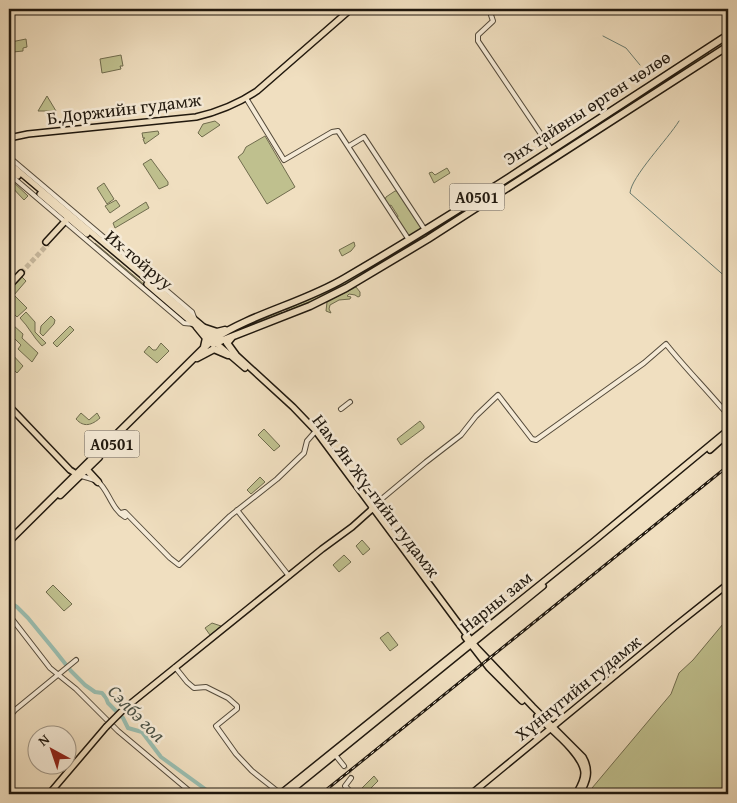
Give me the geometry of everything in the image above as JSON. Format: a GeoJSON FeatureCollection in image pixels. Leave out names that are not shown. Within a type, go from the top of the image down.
{"type":"FeatureCollection","features":[{"type":"Feature","properties":{"kind":"highway","name":"Энх тайвны өргөн чөлөө"},"geometry":{"type":"LineString","coordinates":[[9,545],[204,347],[234,328],[332,286],[504,180],[728,35]]}},
{"type":"Feature","properties":{"kind":"highway","name":"Энх тайвны өргөн чөлөө"},"geometry":{"type":"LineString","coordinates":[[9,541],[78,475],[87,470],[216,340],[236,335],[281,318],[346,288],[444,229],[728,46]]}},
{"type":"Feature","properties":{"kind":"highway"},"geometry":{"type":"LineString","coordinates":[[513,174],[512,180],[518,181]]}},
{"type":"Feature","properties":{"kind":"highway"},"geometry":{"type":"LineString","coordinates":[[504,180],[510,180],[508,187]]}},
{"type":"Feature","properties":{"kind":"highway"},"geometry":{"type":"LineString","coordinates":[[439,221],[444,229]]}},
{"type":"Feature","properties":{"kind":"highway"},"geometry":{"type":"LineString","coordinates":[[289,305],[285,311],[286,314],[290,314]]}},
{"type":"Feature","properties":{"kind":"highway"},"geometry":{"type":"LineString","coordinates":[[278,309],[284,312],[281,318]]}},
{"type":"Feature","properties":{"kind":"highway"},"geometry":{"type":"LineString","coordinates":[[196,324],[206,338],[204,347]]}},
{"type":"Feature","properties":{"kind":"highway"},"geometry":{"type":"LineString","coordinates":[[206,328],[217,332],[234,328]]}},
{"type":"Feature","properties":{"kind":"highway"},"geometry":{"type":"LineString","coordinates":[[232,354],[227,343],[229,338],[236,335]]}},
{"type":"Feature","properties":{"kind":"highway"},"geometry":{"type":"LineString","coordinates":[[197,358],[214,349],[232,354]]}},
{"type":"Feature","properties":{"kind":"highway"},"geometry":{"type":"LineString","coordinates":[[87,470],[98,482]]}},
{"type":"Feature","properties":{"kind":"main road","name":"Б.Доржийн гудамж"},"geometry":{"type":"LineString","coordinates":[[9,136],[196,116],[218,110],[246,98],[265,84],[351,9]]}},
{"type":"Feature","properties":{"kind":"main road","name":"Их тойруу"},"geometry":{"type":"LineString","coordinates":[[9,163],[69,219]]}},
{"type":"Feature","properties":{"kind":"main road","name":"Их тойруу"},"geometry":{"type":"LineString","coordinates":[[9,169],[257,375]]}},
{"type":"Feature","properties":{"kind":"main road"},"geometry":{"type":"LineString","coordinates":[[47,243],[69,219]]}},
{"type":"Feature","properties":{"kind":"main road"},"geometry":{"type":"LineString","coordinates":[[9,282],[20,272],[9,286]]}},
{"type":"Feature","properties":{"kind":"main road","name":"Их тойруу"},"geometry":{"type":"LineString","coordinates":[[196,324],[206,328],[216,340]]}},
{"type":"Feature","properties":{"kind":"main road","name":"Их тойруу"},"geometry":{"type":"LineString","coordinates":[[232,354],[250,372]]}},
{"type":"Feature","properties":{"kind":"main road","name":"Нам Ян Жү-гийн гудамж"},"geometry":{"type":"LineString","coordinates":[[250,372],[295,412],[314,434],[471,643]]}},
{"type":"Feature","properties":{"kind":"main road","name":"Нам Ян Жү-гийн гудамж"},"geometry":{"type":"LineString","coordinates":[[257,375],[297,410],[315,430],[371,509]]}},
{"type":"Feature","properties":{"kind":"main road"},"geometry":{"type":"LineString","coordinates":[[9,406],[78,475]]}},
{"type":"Feature","properties":{"kind":"main road","name":"Нарны зам"},"geometry":{"type":"LineString","coordinates":[[551,578],[728,430]]}},
{"type":"Feature","properties":{"kind":"main road","name":"Нарны зам"},"geometry":{"type":"LineString","coordinates":[[287,794],[728,434]]}},
{"type":"Feature","properties":{"kind":"main road"},"geometry":{"type":"LineString","coordinates":[[48,794],[125,708],[352,527],[371,509]]}},
{"type":"Feature","properties":{"kind":"main road","name":"Хүннүгийн гудамж"},"geometry":{"type":"LineString","coordinates":[[473,794],[728,584]]}},
{"type":"Feature","properties":{"kind":"main road"},"geometry":{"type":"LineString","coordinates":[[471,643],[489,668],[580,754],[586,762],[588,775],[578,794]]}},
{"type":"Feature","properties":{"kind":"main road"},"geometry":{"type":"LineString","coordinates":[[471,643],[552,728]]}},
{"type":"Feature","properties":{"kind":"main road","name":"Нарны зам"},"geometry":{"type":"LineString","coordinates":[[280,794],[335,756],[399,701]]}},
{"type":"Feature","properties":{"kind":"street"},"geometry":{"type":"LineString","coordinates":[[488,9],[493,22],[478,35],[477,40],[551,149]]}},
{"type":"Feature","properties":{"kind":"street"},"geometry":{"type":"LineString","coordinates":[[246,98],[284,160],[338,131],[409,240]]}},
{"type":"Feature","properties":{"kind":"street"},"geometry":{"type":"LineString","coordinates":[[348,146],[364,137],[425,230]]}},
{"type":"Feature","properties":{"kind":"street"},"geometry":{"type":"LineString","coordinates":[[9,157],[192,312],[196,324],[184,323],[69,219],[9,174]]}},
{"type":"Feature","properties":{"kind":"street"},"geometry":{"type":"LineString","coordinates":[[371,509],[461,435],[481,411],[498,395],[532,439],[536,440],[666,344],[728,415]]}},
{"type":"Feature","properties":{"kind":"street"},"geometry":{"type":"LineString","coordinates":[[341,409],[350,402]]}},
{"type":"Feature","properties":{"kind":"street"},"geometry":{"type":"LineString","coordinates":[[78,475],[98,482],[112,504],[121,513],[127,514],[179,565],[237,510],[277,480],[304,453],[306,441],[314,434]]}},
{"type":"Feature","properties":{"kind":"street"},"geometry":{"type":"LineString","coordinates":[[237,510],[289,576]]}},
{"type":"Feature","properties":{"kind":"street"},"geometry":{"type":"LineString","coordinates":[[10,618],[50,668],[84,696],[118,731],[193,794]]}},
{"type":"Feature","properties":{"kind":"street"},"geometry":{"type":"LineString","coordinates":[[9,717],[74,661]]}},
{"type":"Feature","properties":{"kind":"street"},"geometry":{"type":"LineString","coordinates":[[175,667],[194,688],[205,687],[228,698],[237,706],[238,709],[216,726],[236,754],[280,794]]}},
{"type":"Feature","properties":{"kind":"street"},"geometry":{"type":"LineString","coordinates":[[9,707],[15,710]]}},
{"type":"Feature","properties":{"kind":"street"},"geometry":{"type":"LineString","coordinates":[[335,756],[344,767]]}},
{"type":"Feature","properties":{"kind":"street"},"geometry":{"type":"LineString","coordinates":[[351,778],[346,786],[353,794]]}},
{"type":"Feature","properties":{"kind":"green space"},"geometry":{"type":"Polygon","coordinates":[[[26,39],[27,47],[23,48],[23,51],[13,52],[11,42],[26,39]]]}},
{"type":"Feature","properties":{"kind":"green space"},"geometry":{"type":"Polygon","coordinates":[[[708,51],[709,55],[514,180],[513,178],[708,51]]]}},
{"type":"Feature","properties":{"kind":"green space"},"geometry":{"type":"Polygon","coordinates":[[[121,55],[123,66],[120,66],[121,69],[102,73],[100,59],[121,55]]]}},
{"type":"Feature","properties":{"kind":"green space"},"geometry":{"type":"Polygon","coordinates":[[[47,96],[56,111],[38,111],[47,96]]]}},
{"type":"Feature","properties":{"kind":"green space"},"geometry":{"type":"Polygon","coordinates":[[[215,121],[220,125],[202,137],[198,133],[203,124],[215,121]]]}},
{"type":"Feature","properties":{"kind":"green space"},"geometry":{"type":"Polygon","coordinates":[[[158,131],[159,134],[145,144],[143,139],[145,138],[143,138],[142,133],[158,131]]]}},
{"type":"Feature","properties":{"kind":"green space"},"geometry":{"type":"Polygon","coordinates":[[[265,136],[295,187],[267,204],[238,157],[246,147],[265,136]]]}},
{"type":"Feature","properties":{"kind":"green space"},"geometry":{"type":"Polygon","coordinates":[[[151,159],[168,182],[168,185],[159,189],[143,164],[151,159]]]}},
{"type":"Feature","properties":{"kind":"green space"},"geometry":{"type":"Polygon","coordinates":[[[447,168],[450,173],[434,183],[429,173],[432,172],[435,175],[447,168]]]}},
{"type":"Feature","properties":{"kind":"green space"},"geometry":{"type":"Polygon","coordinates":[[[9,178],[28,196],[24,200],[9,184],[9,178]]]}},
{"type":"Feature","properties":{"kind":"green space"},"geometry":{"type":"Polygon","coordinates":[[[510,180],[509,184],[444,225],[443,222],[510,180]]]}},
{"type":"Feature","properties":{"kind":"green space"},"geometry":{"type":"Polygon","coordinates":[[[104,183],[114,199],[107,204],[97,188],[104,183]]]}},
{"type":"Feature","properties":{"kind":"green space"},"geometry":{"type":"Polygon","coordinates":[[[398,191],[422,228],[409,236],[397,219],[398,216],[391,205],[389,206],[385,200],[386,197],[398,191]]]}},
{"type":"Feature","properties":{"kind":"green space"},"geometry":{"type":"Polygon","coordinates":[[[116,200],[120,206],[110,213],[105,206],[116,200]]]}},
{"type":"Feature","properties":{"kind":"green space"},"geometry":{"type":"Polygon","coordinates":[[[146,202],[149,208],[115,228],[113,223],[146,202]]]}},
{"type":"Feature","properties":{"kind":"green space"},"geometry":{"type":"Polygon","coordinates":[[[439,224],[439,229],[336,292],[287,313],[287,309],[323,293],[439,224]]]}},
{"type":"Feature","properties":{"kind":"green space"},"geometry":{"type":"Polygon","coordinates":[[[354,242],[355,246],[351,251],[342,256],[339,250],[354,242]]]}},
{"type":"Feature","properties":{"kind":"green space"},"geometry":{"type":"Polygon","coordinates":[[[95,243],[189,322],[180,318],[95,243]]]}},
{"type":"Feature","properties":{"kind":"green space"},"geometry":{"type":"Polygon","coordinates":[[[22,277],[26,281],[14,295],[27,308],[17,317],[9,309],[9,291],[22,277]]]}},
{"type":"Feature","properties":{"kind":"green space"},"geometry":{"type":"Polygon","coordinates":[[[356,287],[360,292],[360,296],[349,294],[347,296],[351,297],[350,299],[339,300],[330,305],[331,313],[326,311],[327,302],[356,287]]]}},
{"type":"Feature","properties":{"kind":"green space"},"geometry":{"type":"Polygon","coordinates":[[[280,311],[283,314],[222,337],[280,311]]]}},
{"type":"Feature","properties":{"kind":"green space"},"geometry":{"type":"Polygon","coordinates":[[[26,312],[35,322],[35,332],[46,343],[42,346],[20,318],[26,312]]]}},
{"type":"Feature","properties":{"kind":"green space"},"geometry":{"type":"Polygon","coordinates":[[[51,316],[55,320],[54,324],[43,336],[40,333],[41,326],[51,316]]]}},
{"type":"Feature","properties":{"kind":"green space"},"geometry":{"type":"Polygon","coordinates":[[[13,325],[23,334],[22,338],[38,353],[32,362],[18,349],[21,345],[9,333],[9,329],[13,325]]]}},
{"type":"Feature","properties":{"kind":"green space"},"geometry":{"type":"Polygon","coordinates":[[[70,326],[74,330],[57,347],[53,343],[70,326]]]}},
{"type":"Feature","properties":{"kind":"green space"},"geometry":{"type":"Polygon","coordinates":[[[161,343],[169,351],[157,363],[144,352],[149,346],[156,350],[161,343]]]}},
{"type":"Feature","properties":{"kind":"green space"},"geometry":{"type":"Polygon","coordinates":[[[9,348],[10,352],[23,366],[17,373],[9,365],[9,348]]]}},
{"type":"Feature","properties":{"kind":"green space"},"geometry":{"type":"Polygon","coordinates":[[[81,413],[89,420],[97,413],[100,418],[91,424],[82,424],[76,419],[81,413]]]}},
{"type":"Feature","properties":{"kind":"green space"},"geometry":{"type":"Polygon","coordinates":[[[420,421],[424,428],[401,445],[397,439],[420,421]]]}},
{"type":"Feature","properties":{"kind":"green space"},"geometry":{"type":"Polygon","coordinates":[[[264,429],[280,446],[274,451],[258,435],[264,429]]]}},
{"type":"Feature","properties":{"kind":"green space"},"geometry":{"type":"Polygon","coordinates":[[[260,477],[265,482],[251,494],[247,490],[260,477]]]}},
{"type":"Feature","properties":{"kind":"green space"},"geometry":{"type":"Polygon","coordinates":[[[362,540],[370,549],[363,555],[356,546],[362,540]]]}},
{"type":"Feature","properties":{"kind":"green space"},"geometry":{"type":"Polygon","coordinates":[[[344,555],[351,562],[339,572],[333,565],[344,555]]]}},
{"type":"Feature","properties":{"kind":"green space"},"geometry":{"type":"Polygon","coordinates":[[[53,585],[72,604],[64,611],[46,592],[53,585]]]}},
{"type":"Feature","properties":{"kind":"green space"},"geometry":{"type":"Polygon","coordinates":[[[728,618],[728,794],[587,794],[671,694],[679,673],[693,660],[728,618]]]}},
{"type":"Feature","properties":{"kind":"green space"},"geometry":{"type":"Polygon","coordinates":[[[212,623],[221,626],[210,635],[205,628],[212,623]]]}},
{"type":"Feature","properties":{"kind":"green space"},"geometry":{"type":"Polygon","coordinates":[[[388,632],[398,645],[390,651],[380,638],[388,632]]]}},
{"type":"Feature","properties":{"kind":"green space"},"geometry":{"type":"Polygon","coordinates":[[[374,776],[378,781],[366,793],[362,788],[374,776]]]}},
{"type":"Feature","properties":{"kind":"waterway"},"geometry":{"type":"LineString","coordinates":[[603,36],[626,48],[640,65]]}},
{"type":"Feature","properties":{"kind":"waterway"},"geometry":{"type":"LineString","coordinates":[[679,121],[643,168],[630,193],[728,279]]}},
{"type":"Feature","properties":{"kind":"waterway","name":"Сэлбэ гол"},"geometry":{"type":"LineString","coordinates":[[9,602],[28,618],[71,671],[85,685],[95,692],[102,693],[108,703],[123,718],[128,728],[142,732],[161,757],[212,794]]}},
{"type":"Feature","properties":{"kind":"tunnel"},"geometry":{"type":"LineString","coordinates":[[21,273],[48,244]]}},
{"type":"Feature","properties":{"kind":"tunnel"},"geometry":{"type":"LineString","coordinates":[[344,766],[351,774],[351,778]]}},
{"type":"Feature","properties":{"kind":"railway"},"geometry":{"type":"LineString","coordinates":[[321,794],[728,466]]}}]}
